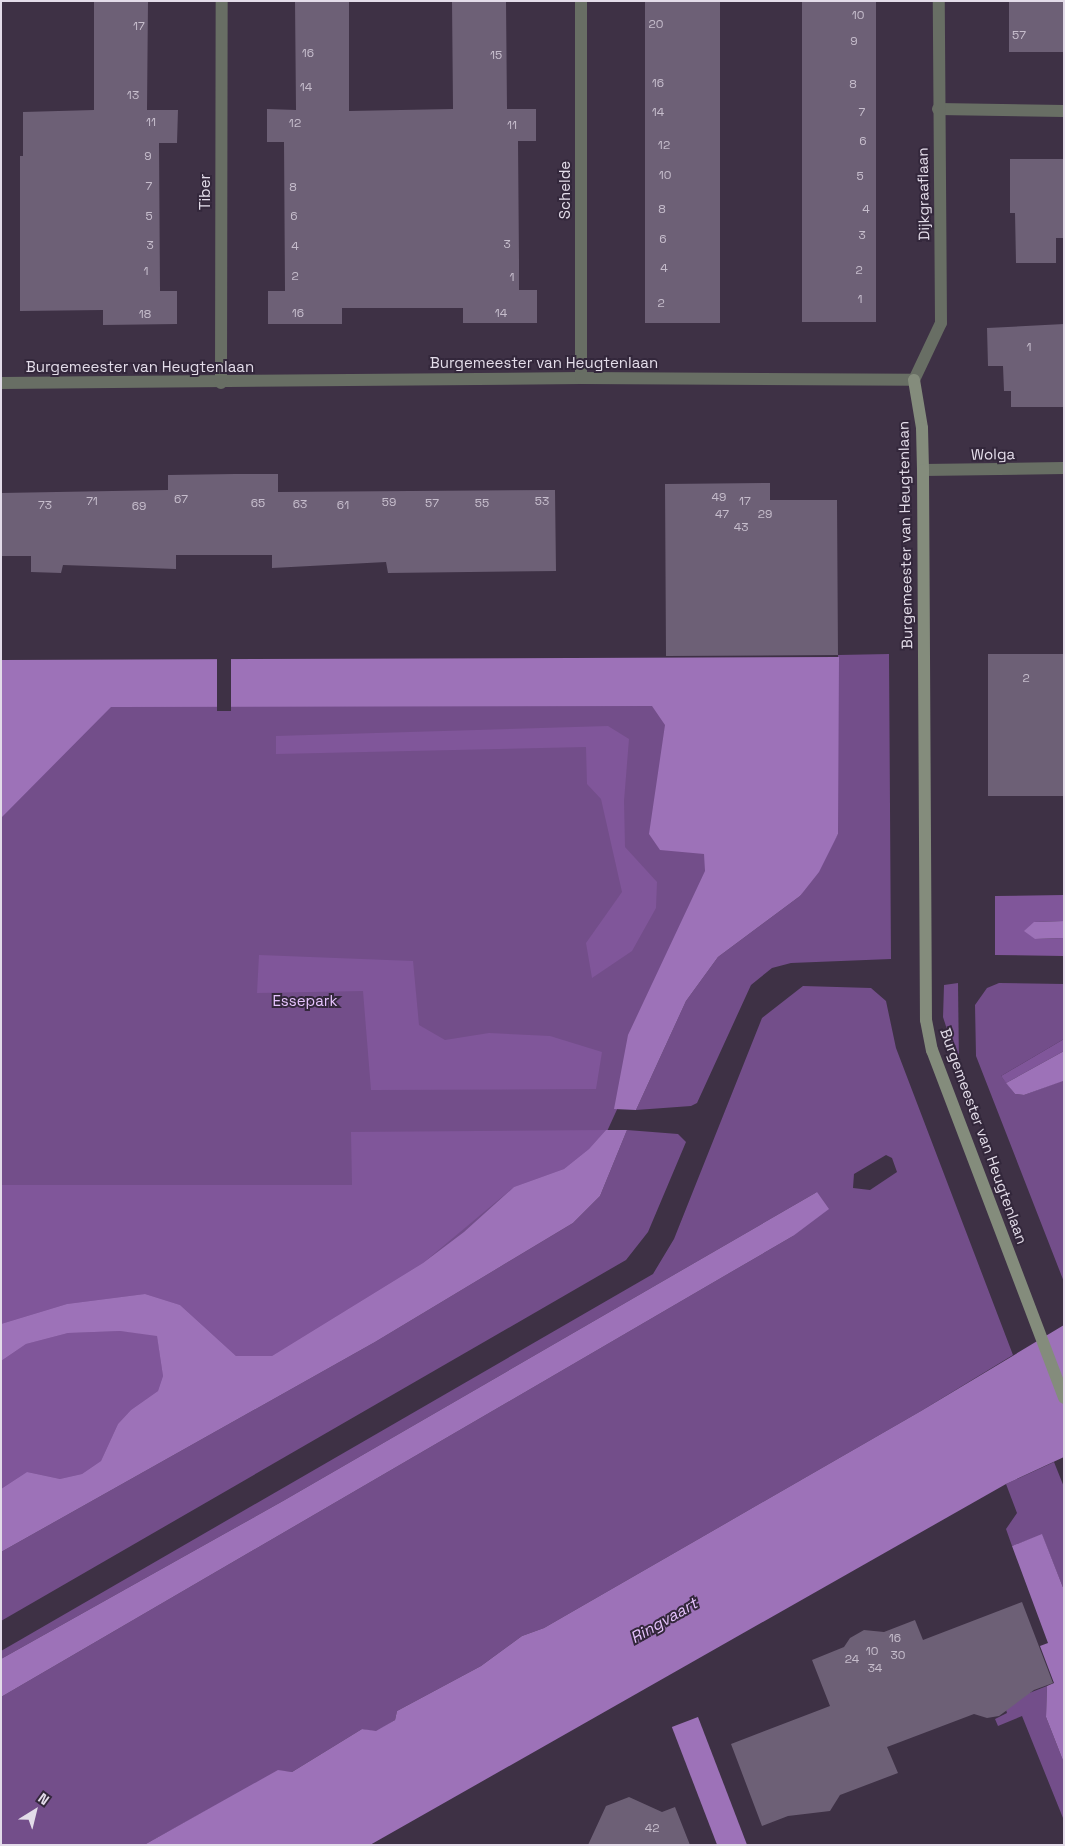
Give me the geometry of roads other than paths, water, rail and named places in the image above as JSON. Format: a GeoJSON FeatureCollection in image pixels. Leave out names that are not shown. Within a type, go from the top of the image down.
{"type":"FeatureCollection","features":[{"type":"Feature","properties":{"kind":"street","name":"Tiber"},"geometry":{"type":"LineString","coordinates":[[221,383],[222,1]]}},
{"type":"Feature","properties":{"kind":"street","name":"Schelde"},"geometry":{"type":"LineString","coordinates":[[580,378],[581,1]]}},
{"type":"Feature","properties":{"kind":"street","name":"Dijkgraaflaan"},"geometry":{"type":"LineString","coordinates":[[914,380],[941,324],[938,109],[939,1]]}},
{"type":"Feature","properties":{"kind":"street"},"geometry":{"type":"LineString","coordinates":[[938,109],[1064,111]]}},
{"type":"Feature","properties":{"kind":"street","name":"Burgemeester van Heugtenlaan"},"geometry":{"type":"LineString","coordinates":[[1,383],[221,383],[580,378],[914,380],[922,428],[924,470],[926,1020],[932,1050],[1064,1398]]}},
{"type":"Feature","properties":{"kind":"street","name":"Wolga"},"geometry":{"type":"LineString","coordinates":[[924,470],[1064,468]]}},
{"type":"Feature","properties":{"kind":"water"},"geometry":{"type":"Polygon","coordinates":[[[839,657],[838,834],[819,872],[800,896],[718,957],[686,1001],[636,1110],[614,1109],[628,1035],[705,871],[704,854],[660,850],[649,834],[665,725],[652,706],[111,707],[1,818],[1,660],[839,657]]]}},
{"type":"Feature","properties":{"kind":"water"},"geometry":{"type":"Polygon","coordinates":[[[1064,921],[1064,938],[1035,939],[1024,931],[1034,922],[1064,921]]]}},
{"type":"Feature","properties":{"kind":"water"},"geometry":{"type":"Polygon","coordinates":[[[1064,1051],[1063,1081],[1024,1095],[1015,1094],[1006,1083],[1064,1051]]]}},
{"type":"Feature","properties":{"kind":"water"},"geometry":{"type":"Polygon","coordinates":[[[606,1130],[627,1130],[600,1196],[573,1223],[375,1342],[1,1552],[1,1489],[27,1472],[60,1479],[82,1474],[101,1461],[118,1424],[131,1410],[158,1391],[163,1376],[157,1336],[120,1331],[68,1333],[26,1344],[1,1361],[1,1324],[67,1304],[145,1294],[180,1305],[236,1356],[272,1356],[423,1263],[464,1232],[514,1187],[564,1169],[589,1149],[606,1130]]]}},
{"type":"Feature","properties":{"kind":"water"},"geometry":{"type":"Polygon","coordinates":[[[817,1192],[829,1209],[793,1236],[1,1697],[1,1659],[283,1501],[817,1192]]]}},
{"type":"Feature","properties":{"kind":"water","name":"Ringvaart"},"geometry":{"type":"Polygon","coordinates":[[[1064,1325],[1064,1457],[1006,1484],[370,1845],[144,1845],[278,1770],[292,1772],[362,1729],[376,1731],[395,1720],[397,1711],[481,1666],[522,1636],[544,1628],[921,1411],[1064,1325]]]}},
{"type":"Feature","properties":{"kind":"water"},"geometry":{"type":"Polygon","coordinates":[[[1042,1534],[1064,1590],[1064,1763],[1046,1717],[1047,1686],[1054,1683],[1040,1646],[1048,1643],[1012,1546],[1042,1534]]]}},
{"type":"Feature","properties":{"kind":"water"},"geometry":{"type":"Polygon","coordinates":[[[698,1717],[747,1845],[717,1845],[672,1727],[698,1717]]]}},
{"type":"Feature","properties":{"kind":"park label","name":"Essepark"},"geometry":{"type":"Point","coordinates":[305,1001]}}]}
